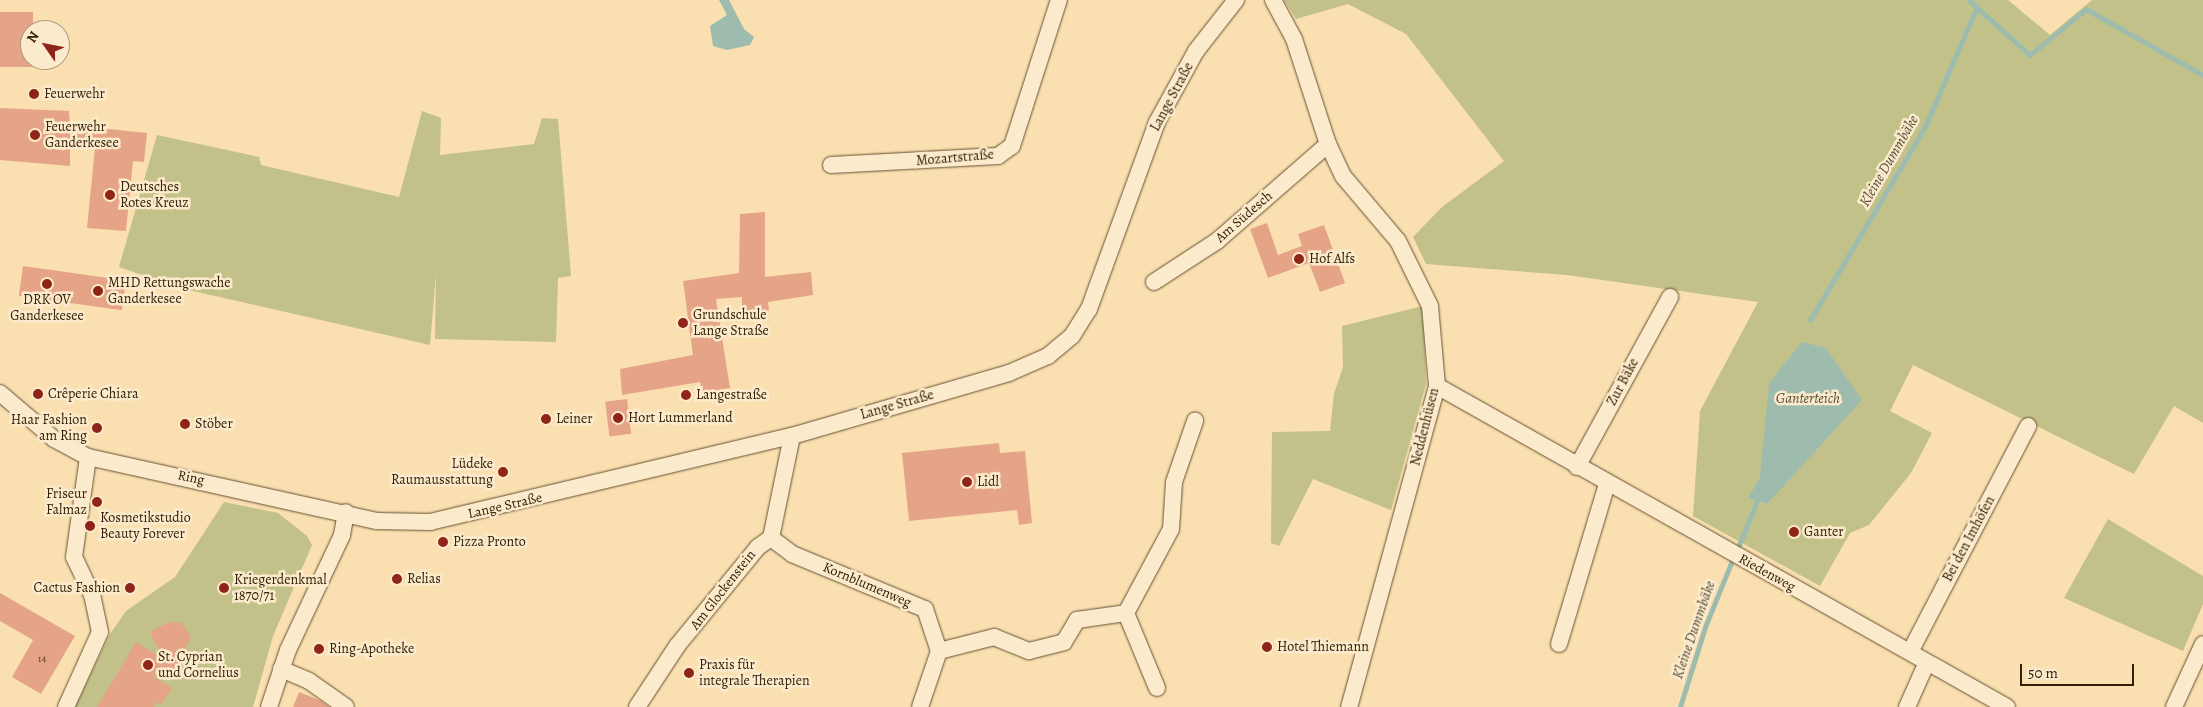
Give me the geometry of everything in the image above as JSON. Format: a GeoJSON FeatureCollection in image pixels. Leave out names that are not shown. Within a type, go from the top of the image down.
{"type":"FeatureCollection","features":[{"type":"Feature","properties":{"kind":"street","name":"Mozartstraße"},"geometry":{"type":"LineString","coordinates":[[831,165],[998,156],[1012,146],[1059,0]]}},
{"type":"Feature","properties":{"kind":"street","name":"Lange Straße"},"geometry":{"type":"LineString","coordinates":[[346,512],[385,522],[455,518],[792,436],[1009,373],[1048,356],[1072,336],[1089,309],[1157,122],[1196,51],[1236,0]]}},
{"type":"Feature","properties":{"kind":"street","name":"Neddenhüsen"},"geometry":{"type":"LineString","coordinates":[[1272,0],[1294,39],[1328,144],[1344,176],[1398,241],[1430,306],[1437,386],[1349,707]]}},
{"type":"Feature","properties":{"kind":"street","name":"Am Südesch"},"geometry":{"type":"LineString","coordinates":[[1154,282],[1217,241],[1328,144]]}},
{"type":"Feature","properties":{"kind":"street","name":"Zur Bäke"},"geometry":{"type":"LineString","coordinates":[[1577,467],[1670,297]]}},
{"type":"Feature","properties":{"kind":"street","name":"Riedenweg"},"geometry":{"type":"LineString","coordinates":[[1437,386],[1607,484],[2006,707]]}},
{"type":"Feature","properties":{"kind":"street","name":"Ring"},"geometry":{"type":"LineString","coordinates":[[0,393],[54,440],[88,457],[346,512]]}},
{"type":"Feature","properties":{"kind":"street"},"geometry":{"type":"LineString","coordinates":[[1126,613],[1171,529],[1174,482],[1195,421]]}},
{"type":"Feature","properties":{"kind":"street","name":"Bei den Imhöfen"},"geometry":{"type":"LineString","coordinates":[[1910,652],[2028,426]]}},
{"type":"Feature","properties":{"kind":"street"},"geometry":{"type":"LineString","coordinates":[[771,538],[792,436]]}},
{"type":"Feature","properties":{"kind":"street"},"geometry":{"type":"LineString","coordinates":[[66,707],[100,632],[92,595],[74,558],[88,457]]}},
{"type":"Feature","properties":{"kind":"street"},"geometry":{"type":"LineString","coordinates":[[1559,644],[1607,484]]}},
{"type":"Feature","properties":{"kind":"street"},"geometry":{"type":"LineString","coordinates":[[269,707],[281,669],[339,542],[346,512]]}},
{"type":"Feature","properties":{"kind":"street","name":"Kornblumenweg"},"geometry":{"type":"LineString","coordinates":[[771,538],[792,554],[926,609],[939,651]]}},
{"type":"Feature","properties":{"kind":"street","name":"Am Glockenstein"},"geometry":{"type":"LineString","coordinates":[[638,707],[677,646],[758,547],[771,538]]}},
{"type":"Feature","properties":{"kind":"street"},"geometry":{"type":"LineString","coordinates":[[920,707],[939,651],[994,637],[1028,651],[1064,642],[1077,620],[1126,613]]}},
{"type":"Feature","properties":{"kind":"street"},"geometry":{"type":"LineString","coordinates":[[1126,613],[1157,688]]}},
{"type":"Feature","properties":{"kind":"street"},"geometry":{"type":"LineString","coordinates":[[2174,707],[2203,644]]}},
{"type":"Feature","properties":{"kind":"street"},"geometry":{"type":"LineString","coordinates":[[1907,707],[1927,662]]}},
{"type":"Feature","properties":{"kind":"street"},"geometry":{"type":"LineString","coordinates":[[281,669],[309,681],[346,707]]}},
{"type":"Feature","properties":{"kind":"green space"},"geometry":{"type":"Polygon","coordinates":[[[1284,0],[2008,0],[2050,35],[2092,0],[2203,0],[2203,423],[2174,406],[2134,474],[1913,365],[1890,411],[1932,433],[1911,473],[1869,525],[1850,533],[1820,586],[1693,516],[1700,411],[1758,302],[1567,275],[1426,264],[1413,237],[1442,207],[1504,161],[1406,34],[1348,4],[1296,19],[1284,0]],[[1760,476],[1748,498],[1767,504],[1760,476]]]}},
{"type":"Feature","properties":{"kind":"green space"},"geometry":{"type":"Polygon","coordinates":[[[422,111],[441,118],[440,155],[534,144],[542,118],[558,119],[571,276],[558,278],[556,342],[435,339],[436,274],[430,345],[180,288],[119,267],[157,135],[259,157],[261,165],[399,197],[422,111]]]}},
{"type":"Feature","properties":{"kind":"green space"},"geometry":{"type":"Polygon","coordinates":[[[1423,306],[1426,384],[1391,510],[1313,479],[1279,546],[1271,543],[1272,432],[1330,431],[1334,394],[1343,367],[1342,326],[1423,306]]]}},
{"type":"Feature","properties":{"kind":"green space"},"geometry":{"type":"Polygon","coordinates":[[[224,502],[278,513],[307,536],[312,545],[273,636],[253,707],[75,707],[110,634],[126,611],[175,577],[224,502]]]}},
{"type":"Feature","properties":{"kind":"green space"},"geometry":{"type":"Polygon","coordinates":[[[2108,519],[2203,576],[2203,604],[2183,651],[2064,598],[2108,519]]]}},
{"type":"Feature","properties":{"kind":"water"},"geometry":{"type":"Polygon","coordinates":[[[719,0],[729,0],[744,29],[754,37],[750,45],[727,50],[713,46],[710,26],[727,15],[719,0]]]}},
{"type":"Feature","properties":{"kind":"water","name":"Ganterteich"},"geometry":{"type":"Polygon","coordinates":[[[1802,342],[1826,348],[1862,400],[1767,504],[1748,498],[1760,476],[1769,383],[1802,342]]]}},
{"type":"Feature","properties":{"kind":"building"},"geometry":{"type":"Polygon","coordinates":[[[0,12],[33,12],[33,20],[20,20],[20,67],[0,67],[0,12]]]}},
{"type":"Feature","properties":{"kind":"building"},"geometry":{"type":"Polygon","coordinates":[[[0,108],[69,111],[70,125],[147,133],[144,162],[133,161],[126,231],[87,228],[95,147],[70,145],[70,166],[0,160],[0,108]]]}},
{"type":"Feature","properties":{"kind":"building","name":"Grundschule Lange Straße"},"geometry":{"type":"Polygon","coordinates":[[[765,212],[765,277],[811,272],[813,295],[768,302],[769,311],[742,312],[742,297],[716,299],[730,388],[703,393],[700,382],[622,395],[620,369],[693,355],[683,281],[739,273],[740,214],[765,212]]]}},
{"type":"Feature","properties":{"kind":"building","name":"Hof Alfs"},"geometry":{"type":"Polygon","coordinates":[[[1267,223],[1278,255],[1302,246],[1298,234],[1324,225],[1345,283],[1320,292],[1309,263],[1268,278],[1250,229],[1267,223]]]}},
{"type":"Feature","properties":{"kind":"building"},"geometry":{"type":"Polygon","coordinates":[[[23,266],[126,280],[122,310],[19,296],[23,266]]]}},
{"type":"Feature","properties":{"kind":"building","name":"Hort Lummerland"},"geometry":{"type":"Polygon","coordinates":[[[627,399],[631,434],[609,436],[605,402],[627,399]]]}},
{"type":"Feature","properties":{"kind":"building","name":"Lidl"},"geometry":{"type":"Polygon","coordinates":[[[999,443],[1000,453],[1025,451],[1032,523],[1019,525],[1017,510],[909,521],[902,453],[999,443]]]}},
{"type":"Feature","properties":{"kind":"building"},"geometry":{"type":"Polygon","coordinates":[[[0,593],[75,636],[41,694],[12,677],[33,640],[0,621],[0,593]]]}},
{"type":"Feature","properties":{"kind":"building","name":"St. Cyprian und Cornelius"},"geometry":{"type":"Polygon","coordinates":[[[169,622],[182,623],[191,637],[180,657],[184,673],[153,676],[172,688],[161,705],[157,702],[154,707],[97,707],[136,642],[163,659],[150,632],[169,622]]]}},
{"type":"Feature","properties":{"kind":"building"},"geometry":{"type":"Polygon","coordinates":[[[299,692],[319,700],[329,707],[293,707],[299,692]]]}},
{"type":"Feature","properties":{"kind":"waterway"},"geometry":{"type":"LineString","coordinates":[[1969,0],[2030,55],[2086,9],[2203,75]]}},
{"type":"Feature","properties":{"kind":"waterway","name":"Kleine Dummbäke"},"geometry":{"type":"LineString","coordinates":[[1810,320],[1925,127],[1977,7]]}},
{"type":"Feature","properties":{"kind":"waterway","name":"Kleine Dummbäke"},"geometry":{"type":"LineString","coordinates":[[1737,550],[1759,496]]}},
{"type":"Feature","properties":{"kind":"waterway","name":"Kleine Dummbäke"},"geometry":{"type":"LineString","coordinates":[[1680,707],[1705,627],[1732,561]]}},
{"type":"Feature","properties":{"kind":"place","name":"Feuerwehr"},"geometry":{"type":"Point","coordinates":[34,94]}},
{"type":"Feature","properties":{"kind":"place","name":"Feuerwehr Ganderkesee"},"geometry":{"type":"Point","coordinates":[35,135]}},
{"type":"Feature","properties":{"kind":"place","name":"Deutsches Rotes Kreuz"},"geometry":{"type":"Point","coordinates":[110,195]}},
{"type":"Feature","properties":{"kind":"place","name":"Hof Alfs"},"geometry":{"type":"Point","coordinates":[1299,259]}},
{"type":"Feature","properties":{"kind":"place","name":"DRK OV Ganderkesee"},"geometry":{"type":"Point","coordinates":[47,284]}},
{"type":"Feature","properties":{"kind":"place","name":"MHD Rettungswache Ganderkesee"},"geometry":{"type":"Point","coordinates":[98,291]}},
{"type":"Feature","properties":{"kind":"place","name":"Grundschule Lange Straße"},"geometry":{"type":"Point","coordinates":[683,323]}},
{"type":"Feature","properties":{"kind":"place","name":"Crêperie Chiara"},"geometry":{"type":"Point","coordinates":[38,394]}},
{"type":"Feature","properties":{"kind":"place","name":"Langestraße"},"geometry":{"type":"Point","coordinates":[686,395]}},
{"type":"Feature","properties":{"kind":"place","name":"Hort Lummerland"},"geometry":{"type":"Point","coordinates":[618,418]}},
{"type":"Feature","properties":{"kind":"place","name":"Leiner"},"geometry":{"type":"Point","coordinates":[546,419]}},
{"type":"Feature","properties":{"kind":"place","name":"Stöber"},"geometry":{"type":"Point","coordinates":[185,424]}},
{"type":"Feature","properties":{"kind":"place","name":"Haar Fashion am Ring"},"geometry":{"type":"Point","coordinates":[97,428]}},
{"type":"Feature","properties":{"kind":"place","name":"Lüdeke Raumausstattung"},"geometry":{"type":"Point","coordinates":[503,472]}},
{"type":"Feature","properties":{"kind":"place","name":"Lidl"},"geometry":{"type":"Point","coordinates":[967,482]}},
{"type":"Feature","properties":{"kind":"place","name":"Friseur Falmaz"},"geometry":{"type":"Point","coordinates":[97,502]}},
{"type":"Feature","properties":{"kind":"place","name":"Kosmetikstudio Beauty Forever"},"geometry":{"type":"Point","coordinates":[90,526]}},
{"type":"Feature","properties":{"kind":"place","name":"Ganter"},"geometry":{"type":"Point","coordinates":[1794,532]}},
{"type":"Feature","properties":{"kind":"place","name":"Pizza Pronto"},"geometry":{"type":"Point","coordinates":[443,542]}},
{"type":"Feature","properties":{"kind":"place","name":"Relias"},"geometry":{"type":"Point","coordinates":[397,579]}},
{"type":"Feature","properties":{"kind":"place","name":"Cactus Fashion"},"geometry":{"type":"Point","coordinates":[130,588]}},
{"type":"Feature","properties":{"kind":"place","name":"Kriegerdenkmal 1870/71"},"geometry":{"type":"Point","coordinates":[224,588]}},
{"type":"Feature","properties":{"kind":"place","name":"Hotel Thiemann"},"geometry":{"type":"Point","coordinates":[1267,647]}},
{"type":"Feature","properties":{"kind":"place","name":"Ring-Apotheke"},"geometry":{"type":"Point","coordinates":[319,649]}},
{"type":"Feature","properties":{"kind":"place","name":"St. Cyprian und Cornelius"},"geometry":{"type":"Point","coordinates":[148,665]}},
{"type":"Feature","properties":{"kind":"place","name":"Praxis für integrale Therapien"},"geometry":{"type":"Point","coordinates":[689,673]}}]}
